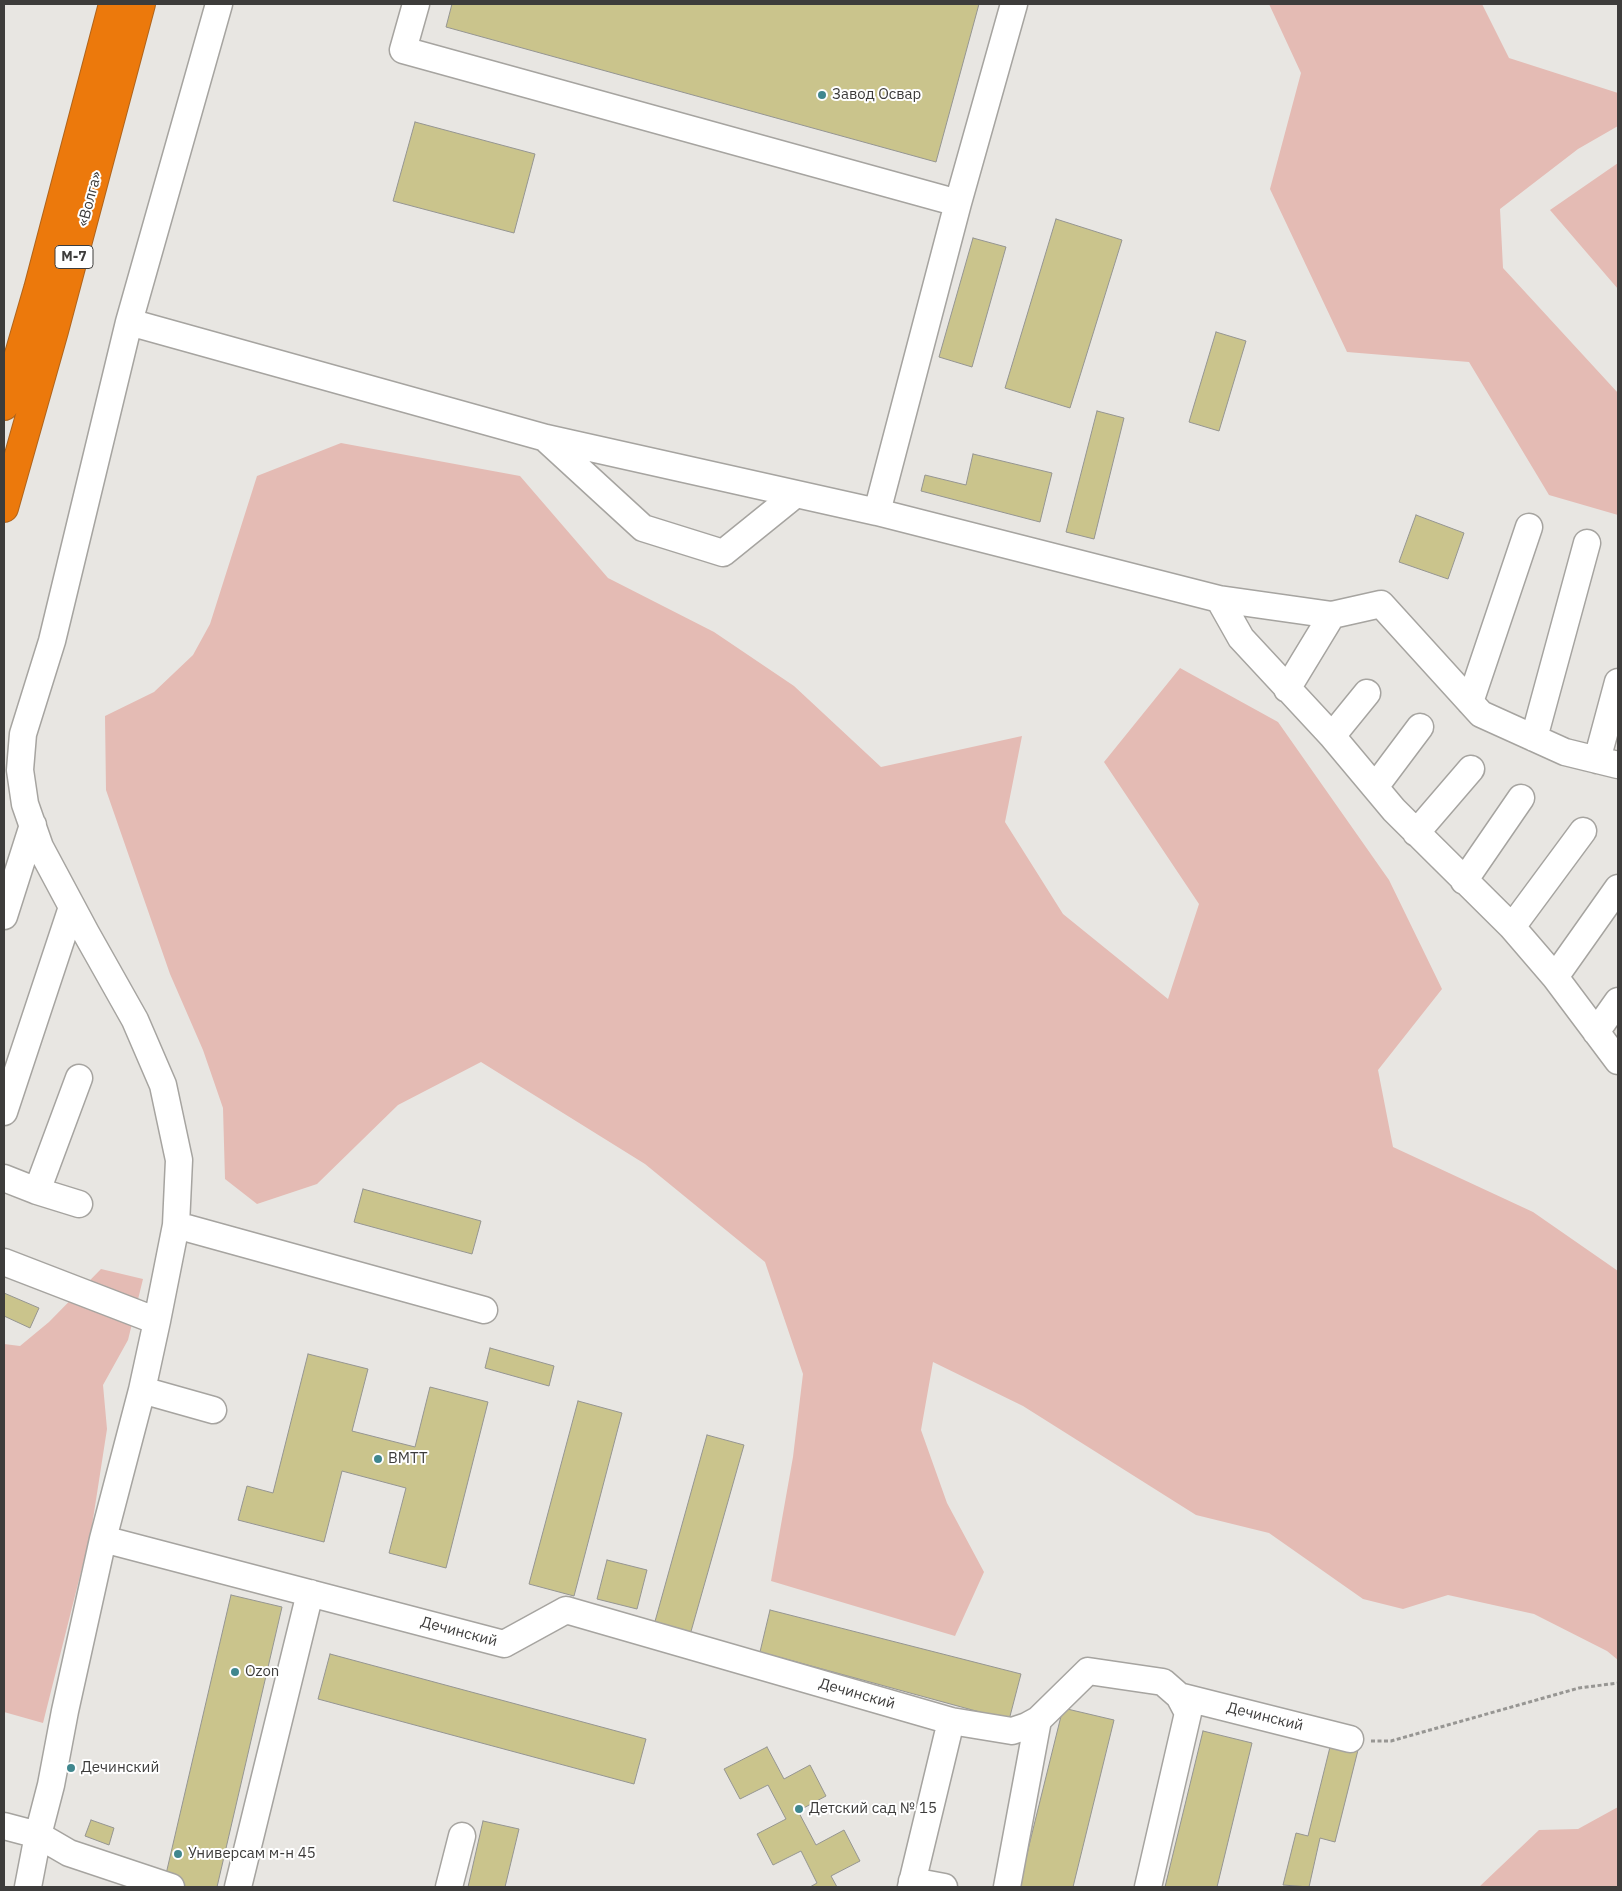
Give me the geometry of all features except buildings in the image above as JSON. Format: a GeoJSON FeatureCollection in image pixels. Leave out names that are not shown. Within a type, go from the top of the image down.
{"type":"FeatureCollection","features":[{"type":"Feature","properties":{"kind":"highway","name":"«Волга»"},"geometry":{"type":"LineString","coordinates":[[4,406],[38,290],[113,4]]}},
{"type":"Feature","properties":{"kind":"highway","name":"«Волга»"},"geometry":{"type":"LineString","coordinates":[[4,508],[54,331],[141,4]]}},
{"type":"Feature","properties":{"kind":"street"},"geometry":{"type":"LineString","coordinates":[[28,1887],[103,1539],[142,1390],[157,1321],[176,1225],[179,1160],[163,1085],[135,1020],[40,847],[25,804],[20,770],[23,734],[52,641],[129,322],[219,4]]}},
{"type":"Feature","properties":{"kind":"street"},"geometry":{"type":"LineString","coordinates":[[416,4],[403,50],[958,203]]}},
{"type":"Feature","properties":{"kind":"street"},"geometry":{"type":"LineString","coordinates":[[877,512],[958,203],[1014,4]]}},
{"type":"Feature","properties":{"kind":"street"},"geometry":{"type":"LineString","coordinates":[[129,322],[546,438],[877,512],[1219,599],[1332,614],[1381,604],[1481,714],[1565,752],[1608,763],[1618,682]]}},
{"type":"Feature","properties":{"kind":"street"},"geometry":{"type":"LineString","coordinates":[[546,438],[643,528],[723,554],[796,494]]}},
{"type":"Feature","properties":{"kind":"street"},"geometry":{"type":"LineString","coordinates":[[1470,702],[1529,528]]}},
{"type":"Feature","properties":{"kind":"street"},"geometry":{"type":"LineString","coordinates":[[1534,738],[1587,543]]}},
{"type":"Feature","properties":{"kind":"street"},"geometry":{"type":"LineString","coordinates":[[1219,599],[1241,638],[1332,736],[1416,832],[1512,927],[1554,977],[1618,1062]]}},
{"type":"Feature","properties":{"kind":"street"},"geometry":{"type":"LineString","coordinates":[[1287,689],[1332,614]]}},
{"type":"Feature","properties":{"kind":"street"},"geometry":{"type":"LineString","coordinates":[[1332,736],[1367,693]]}},
{"type":"Feature","properties":{"kind":"street"},"geometry":{"type":"LineString","coordinates":[[1375,787],[1420,727]]}},
{"type":"Feature","properties":{"kind":"street"},"geometry":{"type":"LineString","coordinates":[[1416,832],[1471,769]]}},
{"type":"Feature","properties":{"kind":"street"},"geometry":{"type":"LineString","coordinates":[[1464,881],[1521,798]]}},
{"type":"Feature","properties":{"kind":"street"},"geometry":{"type":"LineString","coordinates":[[4,916],[32,825]]}},
{"type":"Feature","properties":{"kind":"street"},"geometry":{"type":"LineString","coordinates":[[1512,927],[1583,831]]}},
{"type":"Feature","properties":{"kind":"street"},"geometry":{"type":"LineString","coordinates":[[1554,977],[1618,888]]}},
{"type":"Feature","properties":{"kind":"street"},"geometry":{"type":"LineString","coordinates":[[4,1112],[72,907]]}},
{"type":"Feature","properties":{"kind":"street"},"geometry":{"type":"LineString","coordinates":[[1596,1032],[1618,1001]]}},
{"type":"Feature","properties":{"kind":"street"},"geometry":{"type":"LineString","coordinates":[[36,1191],[79,1078]]}},
{"type":"Feature","properties":{"kind":"street"},"geometry":{"type":"LineString","coordinates":[[4,1178],[36,1191],[79,1204]]}},
{"type":"Feature","properties":{"kind":"street"},"geometry":{"type":"LineString","coordinates":[[176,1225],[484,1310]]}},
{"type":"Feature","properties":{"kind":"street"},"geometry":{"type":"LineString","coordinates":[[4,1262],[157,1321]]}},
{"type":"Feature","properties":{"kind":"street"},"geometry":{"type":"LineString","coordinates":[[142,1390],[213,1410]]}},
{"type":"Feature","properties":{"kind":"street","name":"Дечинский"},"geometry":{"type":"LineString","coordinates":[[103,1539],[504,1644],[566,1610],[951,1721],[1012,1731],[1038,1720],[1088,1671],[1163,1682],[1179,1696],[1350,1739]]}},
{"type":"Feature","properties":{"kind":"street"},"geometry":{"type":"LineString","coordinates":[[238,1887],[310,1593]]}},
{"type":"Feature","properties":{"kind":"street"},"geometry":{"type":"LineString","coordinates":[[1148,1887],[1188,1713],[1179,1696]]}},
{"type":"Feature","properties":{"kind":"street"},"geometry":{"type":"LineString","coordinates":[[1007,1887],[1038,1720]]}},
{"type":"Feature","properties":{"kind":"street"},"geometry":{"type":"LineString","coordinates":[[944,1887],[911,1884],[951,1721]]}},
{"type":"Feature","properties":{"kind":"street"},"geometry":{"type":"LineString","coordinates":[[4,1826],[38,1835],[69,1853],[171,1887]]}},
{"type":"Feature","properties":{"kind":"street"},"geometry":{"type":"LineString","coordinates":[[449,1887],[462,1836]]}},
{"type":"Feature","properties":{"kind":"path"},"geometry":{"type":"LineString","coordinates":[[1350,1739],[1391,1741],[1579,1688],[1618,1683]]}},
{"type":"Feature","properties":{"kind":"shaded area"},"geometry":{"type":"Polygon","coordinates":[[[1269,4],[1482,4],[1509,58],[1618,93],[1618,126],[1578,149],[1500,209],[1503,268],[1618,393],[1618,515],[1549,495],[1469,362],[1347,352],[1270,189],[1301,73],[1269,4]]]}},
{"type":"Feature","properties":{"kind":"shaded area"},"geometry":{"type":"Polygon","coordinates":[[[1618,163],[1618,289],[1550,210],[1618,163]]]}},
{"type":"Feature","properties":{"kind":"shaded area"},"geometry":{"type":"Polygon","coordinates":[[[341,443],[520,476],[608,578],[714,632],[794,686],[881,767],[1022,736],[1005,822],[1063,914],[1168,999],[1199,904],[1104,762],[1180,668],[1278,722],[1389,880],[1442,989],[1378,1070],[1393,1147],[1533,1212],[1618,1271],[1618,1660],[1607,1651],[1534,1614],[1448,1595],[1403,1609],[1363,1599],[1269,1533],[1196,1515],[1023,1406],[933,1362],[921,1430],[947,1503],[984,1572],[955,1636],[771,1581],[793,1457],[803,1374],[765,1262],[645,1164],[481,1062],[398,1105],[317,1184],[257,1204],[225,1179],[223,1108],[203,1050],[170,974],[106,790],[105,716],[154,692],[193,655],[210,624],[257,476],[341,443]]]}},
{"type":"Feature","properties":{"kind":"shaded area"},"geometry":{"type":"Polygon","coordinates":[[[101,1269],[143,1279],[128,1340],[103,1385],[107,1429],[91,1532],[43,1723],[4,1712],[4,1344],[20,1346],[49,1322],[101,1269]]]}},
{"type":"Feature","properties":{"kind":"shaded area"},"geometry":{"type":"Polygon","coordinates":[[[1618,1807],[1618,1887],[1479,1887],[1539,1830],[1578,1829],[1618,1807]]]}},
{"type":"Feature","properties":{"kind":"place","name":"Завод Освар"},"geometry":{"type":"Point","coordinates":[822,95]}},
{"type":"Feature","properties":{"kind":"place","name":"ВМТТ"},"geometry":{"type":"Point","coordinates":[378,1459]}},
{"type":"Feature","properties":{"kind":"place","name":"Ozon"},"geometry":{"type":"Point","coordinates":[235,1672]}},
{"type":"Feature","properties":{"kind":"place","name":"Дечинский"},"geometry":{"type":"Point","coordinates":[71,1768]}},
{"type":"Feature","properties":{"kind":"place","name":"Детский сад № 15"},"geometry":{"type":"Point","coordinates":[799,1809]}},
{"type":"Feature","properties":{"kind":"place","name":"Универсам м-н 45"},"geometry":{"type":"Point","coordinates":[178,1854]}}]}
